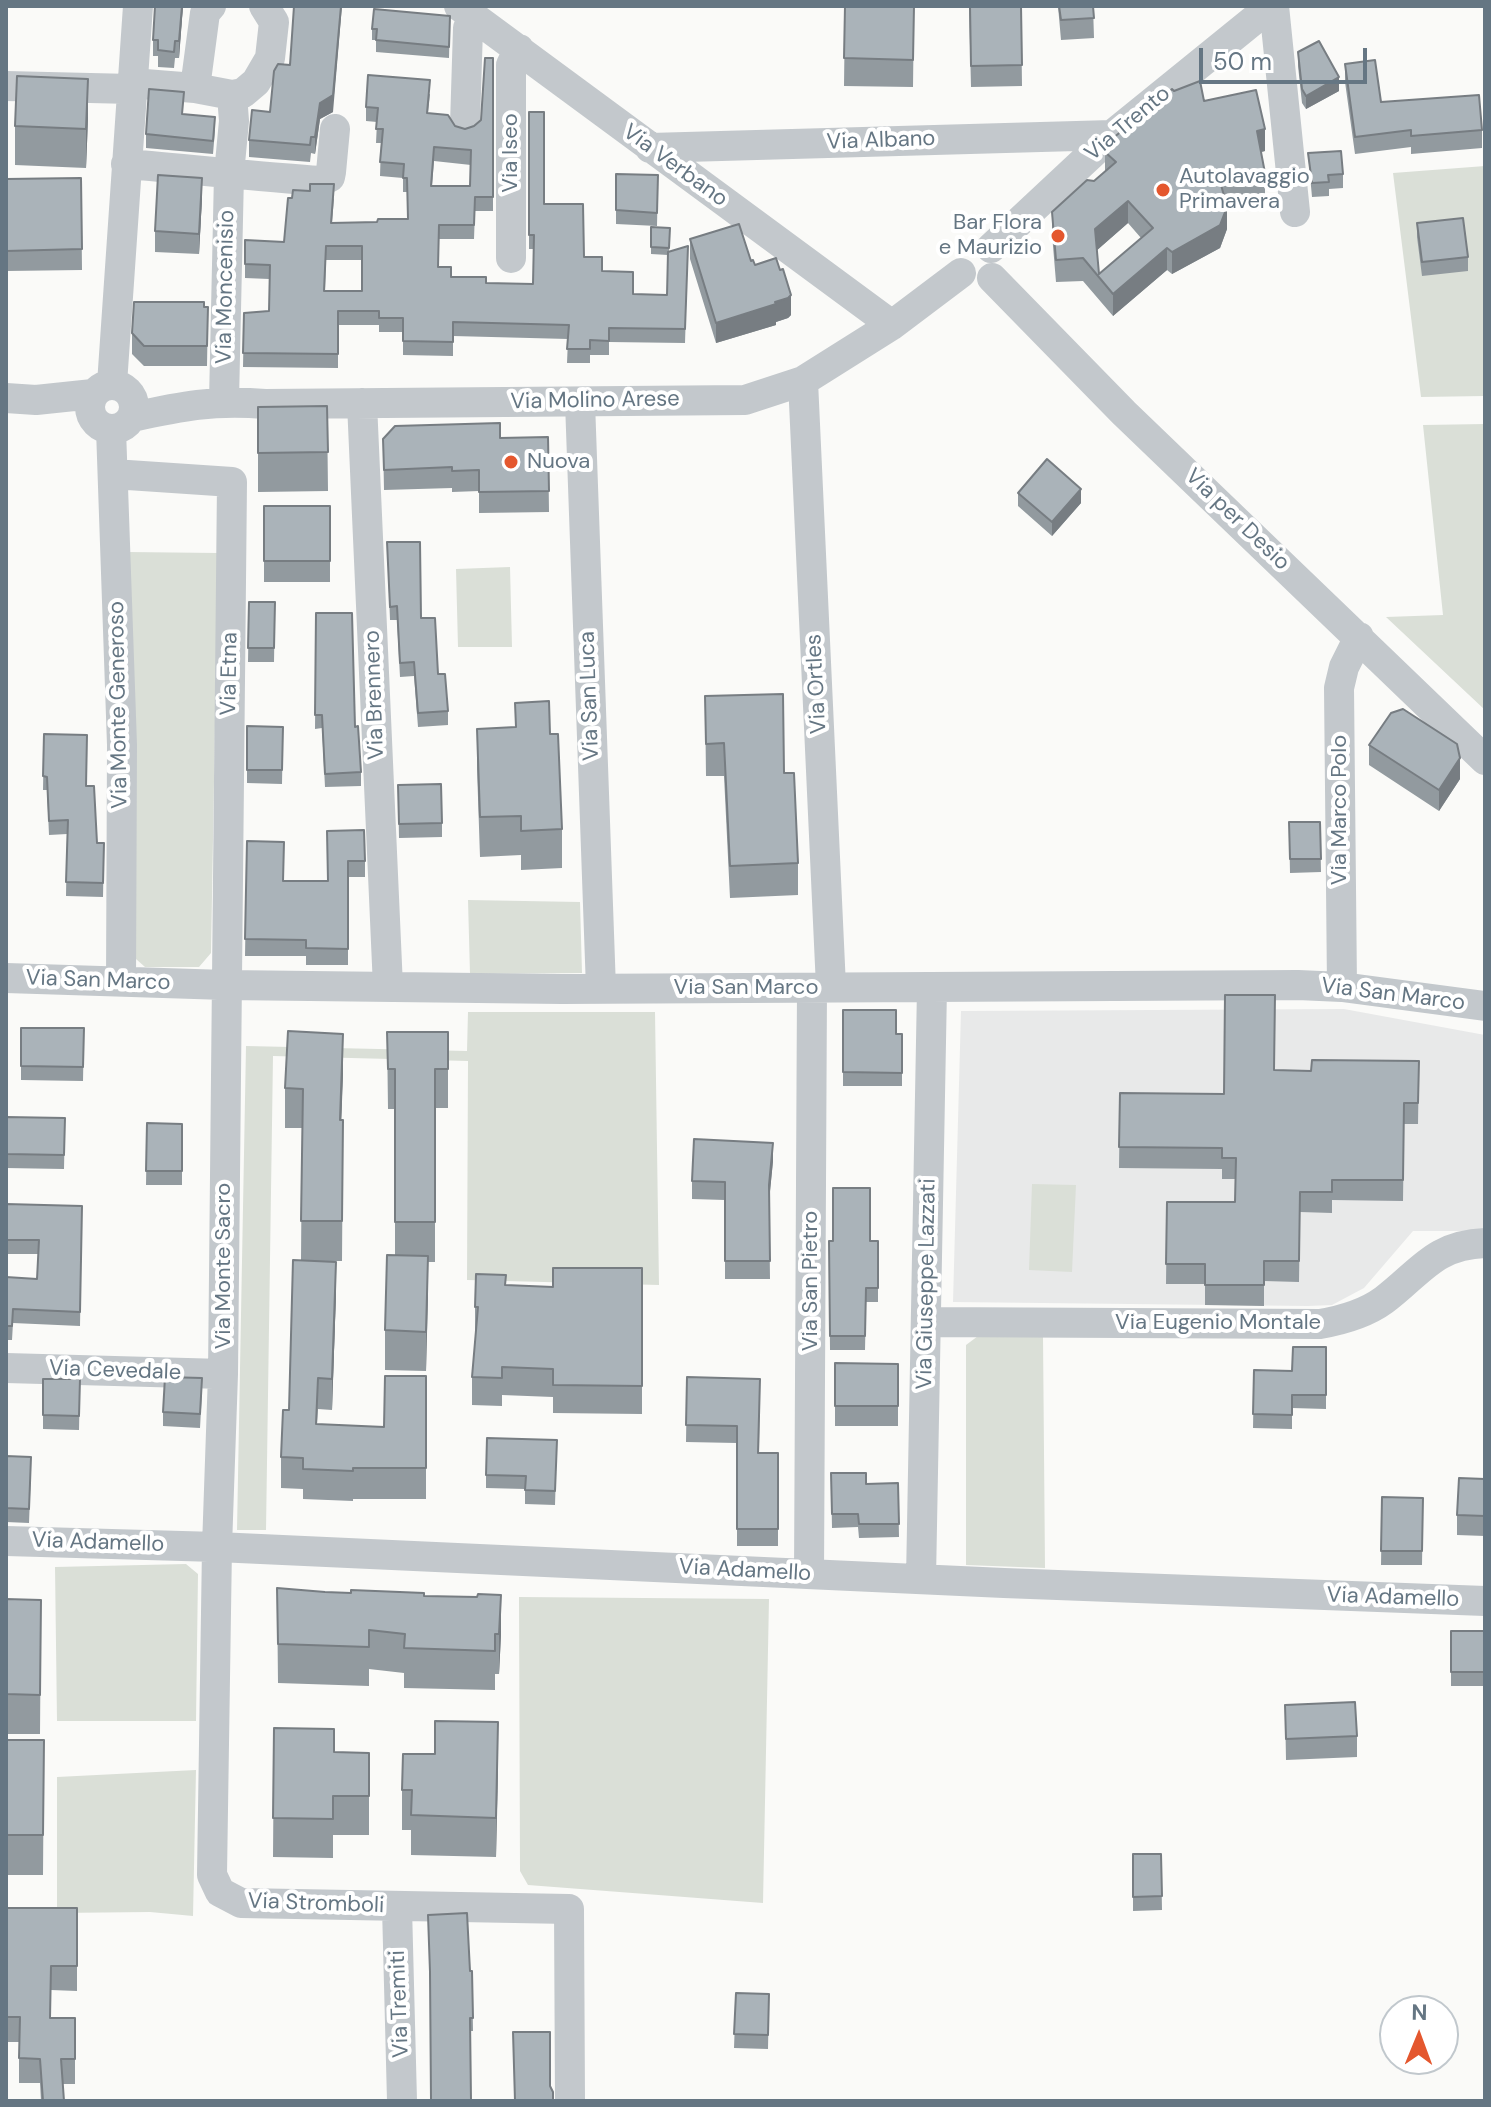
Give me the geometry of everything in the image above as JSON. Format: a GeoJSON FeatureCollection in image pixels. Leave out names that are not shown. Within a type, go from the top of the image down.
{"type":"FeatureCollection","features":[{"type":"Feature","properties":{"kind":"street"},"geometry":{"type":"LineString","coordinates":[[112,407],[138,6]]}},
{"type":"Feature","properties":{"kind":"street"},"geometry":{"type":"LineString","coordinates":[[195,88],[205,13],[211,6]]}},
{"type":"Feature","properties":{"kind":"street"},"geometry":{"type":"LineString","coordinates":[[6,86],[132,86],[195,88],[232,95],[243,93],[264,71],[270,58],[274,22],[264,6]]}},
{"type":"Feature","properties":{"kind":"street"},"geometry":{"type":"LineString","coordinates":[[1273,6],[1295,212]]}},
{"type":"Feature","properties":{"kind":"street","name":"Via Trento"},"geometry":{"type":"LineString","coordinates":[[991,263],[1112,135],[1273,6]]}},
{"type":"Feature","properties":{"kind":"street","name":"Via Verbano"},"geometry":{"type":"LineString","coordinates":[[482,14],[519,49],[892,325]]}},
{"type":"Feature","properties":{"kind":"street","name":"Via Iseo"},"geometry":{"type":"LineString","coordinates":[[465,125],[468,28],[482,14]]}},
{"type":"Feature","properties":{"kind":"street","name":"Via Iseo"},"geometry":{"type":"LineString","coordinates":[[511,258],[511,65],[519,49]]}},
{"type":"Feature","properties":{"kind":"street","name":"Via Moncenisio"},"geometry":{"type":"LineString","coordinates":[[224,401],[229,174],[234,121],[232,95]]}},
{"type":"Feature","properties":{"kind":"street"},"geometry":{"type":"LineString","coordinates":[[126,164],[326,180],[331,172],[335,129]]}},
{"type":"Feature","properties":{"kind":"street","name":"Via Albano"},"geometry":{"type":"LineString","coordinates":[[650,148],[1112,135]]}},
{"type":"Feature","properties":{"kind":"street","name":"Via Molino Arese"},"geometry":{"type":"LineString","coordinates":[[21,399],[112,407],[224,401],[265,404],[745,400],[803,381],[892,325],[961,273],[963,251],[976,244],[991,263]]}},
{"type":"Feature","properties":{"kind":"street","name":"Via per Desio"},"geometry":{"type":"LineString","coordinates":[[991,263],[1124,413],[1485,760]]}},
{"type":"Feature","properties":{"kind":"street","name":"Via Ortles"},"geometry":{"type":"LineString","coordinates":[[803,381],[822,988]]}},
{"type":"Feature","properties":{"kind":"street","name":"Via San Luca"},"geometry":{"type":"LineString","coordinates":[[580,402],[601,989]]}},
{"type":"Feature","properties":{"kind":"street","name":"Via Brennero"},"geometry":{"type":"LineString","coordinates":[[362,403],[388,987]]}},
{"type":"Feature","properties":{"kind":"street","name":"Via Monte Generoso"},"geometry":{"type":"LineString","coordinates":[[112,407],[122,745],[121,981]]}},
{"type":"Feature","properties":{"kind":"street","name":"Via Etna"},"geometry":{"type":"LineString","coordinates":[[113,474],[232,482],[226,985]]}},
{"type":"Feature","properties":{"kind":"street","name":"Via Marco Polo"},"geometry":{"type":"LineString","coordinates":[[1342,987],[1339,688],[1344,667],[1359,637]]}},
{"type":"Feature","properties":{"kind":"street","name":"Via San Marco"},"geometry":{"type":"LineString","coordinates":[[6,978],[226,985],[601,989],[1282,985],[1342,987],[1485,1006]]}},
{"type":"Feature","properties":{"kind":"street","name":"Via Monte Sacro"},"geometry":{"type":"LineString","coordinates":[[217,1547],[223,1374],[226,985]]}},
{"type":"Feature","properties":{"kind":"street","name":"Via San Pietro"},"geometry":{"type":"LineString","coordinates":[[809,1574],[822,988]]}},
{"type":"Feature","properties":{"kind":"street","name":"Via Giuseppe Lazzati"},"geometry":{"type":"LineString","coordinates":[[921,1579],[932,988]]}},
{"type":"Feature","properties":{"kind":"street","name":"Via Eugenio Montale"},"geometry":{"type":"LineString","coordinates":[[927,1322],[1320,1324],[1342,1320],[1384,1300],[1429,1258],[1449,1248],[1485,1243]]}},
{"type":"Feature","properties":{"kind":"street","name":"Via Cevedale"},"geometry":{"type":"LineString","coordinates":[[6,1368],[223,1374]]}},
{"type":"Feature","properties":{"kind":"street","name":"Via Adamello"},"geometry":{"type":"LineString","coordinates":[[6,1541],[217,1547],[1485,1601]]}},
{"type":"Feature","properties":{"kind":"street","name":"Via Stromboli"},"geometry":{"type":"LineString","coordinates":[[217,1547],[212,1875],[220,1892],[241,1903],[569,1909],[570,2101]]}},
{"type":"Feature","properties":{"kind":"street","name":"Via Tremiti"},"geometry":{"type":"LineString","coordinates":[[397,1907],[402,2101]]}},
{"type":"Feature","properties":{"kind":"shaded area"},"geometry":{"type":"Polygon","coordinates":[[[1485,166],[1485,396],[1421,397],[1393,173],[1485,166]]]}},
{"type":"Feature","properties":{"kind":"shaded area"},"geometry":{"type":"Polygon","coordinates":[[[1485,424],[1485,710],[1386,617],[1443,615],[1423,425],[1485,424]]]}},
{"type":"Feature","properties":{"kind":"shaded area"},"geometry":{"type":"Polygon","coordinates":[[[128,552],[218,553],[211,953],[199,967],[145,967],[136,959],[128,552]]]}},
{"type":"Feature","properties":{"kind":"shaded area"},"geometry":{"type":"Polygon","coordinates":[[[510,567],[512,647],[458,647],[456,569],[510,567]]]}},
{"type":"Feature","properties":{"kind":"shaded area"},"geometry":{"type":"Polygon","coordinates":[[[468,900],[580,902],[582,973],[470,974],[468,900]]]}},
{"type":"Feature","properties":{"kind":"shaded area"},"geometry":{"type":"Polygon","coordinates":[[[1344,1009],[1485,1035],[1485,1231],[1413,1231],[1364,1288],[1332,1305],[953,1302],[961,1011],[1344,1009]]]}},
{"type":"Feature","properties":{"kind":"shaded area"},"geometry":{"type":"Polygon","coordinates":[[[468,1012],[655,1012],[659,1285],[467,1280],[468,1061],[273,1056],[266,1530],[237,1530],[246,1046],[467,1051],[468,1012]]]}},
{"type":"Feature","properties":{"kind":"shaded area"},"geometry":{"type":"Polygon","coordinates":[[[1032,1184],[1076,1185],[1072,1272],[1029,1270],[1032,1184]]]}},
{"type":"Feature","properties":{"kind":"shaded area"},"geometry":{"type":"Polygon","coordinates":[[[978,1336],[1043,1336],[1045,1568],[966,1565],[966,1345],[978,1336]]]}},
{"type":"Feature","properties":{"kind":"shaded area"},"geometry":{"type":"Polygon","coordinates":[[[186,1564],[198,1574],[196,1721],[57,1721],[55,1567],[186,1564]]]}},
{"type":"Feature","properties":{"kind":"shaded area"},"geometry":{"type":"Polygon","coordinates":[[[519,1597],[769,1599],[763,1903],[528,1885],[520,1871],[519,1597]]]}},
{"type":"Feature","properties":{"kind":"shaded area"},"geometry":{"type":"Polygon","coordinates":[[[196,1770],[193,1916],[150,1912],[57,1913],[57,1777],[196,1770]]]}},
{"type":"Feature","properties":{"kind":"building"},"geometry":{"type":"Polygon","coordinates":[[[155,6],[182,6],[179,41],[175,41],[174,52],[158,50],[158,40],[153,40],[155,6]]]}},
{"type":"Feature","properties":{"kind":"building"},"geometry":{"type":"Polygon","coordinates":[[[294,6],[341,6],[333,95],[320,103],[315,137],[311,137],[310,145],[249,140],[252,110],[270,112],[274,71],[278,64],[290,65],[294,6]]]}},
{"type":"Feature","properties":{"kind":"building"},"geometry":{"type":"Polygon","coordinates":[[[845,6],[914,6],[913,60],[844,58],[845,6]]]}},
{"type":"Feature","properties":{"kind":"building"},"geometry":{"type":"Polygon","coordinates":[[[970,6],[1021,6],[1022,65],[971,66],[970,6]]]}},
{"type":"Feature","properties":{"kind":"building"},"geometry":{"type":"Polygon","coordinates":[[[1059,6],[1093,6],[1094,18],[1061,20],[1059,6]]]}},
{"type":"Feature","properties":{"kind":"building"},"geometry":{"type":"Polygon","coordinates":[[[374,9],[450,16],[449,47],[376,40],[377,29],[372,29],[374,9]]]}},
{"type":"Feature","properties":{"kind":"building"},"geometry":{"type":"Polygon","coordinates":[[[1319,41],[1339,77],[1306,96],[1302,89],[1298,52],[1319,41]]]}},
{"type":"Feature","properties":{"kind":"building"},"geometry":{"type":"Polygon","coordinates":[[[485,58],[493,58],[493,197],[475,197],[474,225],[439,225],[438,267],[451,267],[451,277],[486,277],[486,283],[533,284],[534,235],[529,235],[529,112],[544,112],[544,204],[583,204],[584,257],[602,257],[602,271],[633,272],[633,294],[667,295],[668,252],[688,246],[685,329],[609,328],[609,341],[590,340],[590,349],[567,349],[569,325],[453,322],[453,342],[403,341],[403,318],[379,318],[379,311],[338,311],[338,354],[243,353],[244,313],[269,311],[270,265],[245,264],[245,240],[284,242],[288,198],[292,198],[293,190],[310,191],[310,184],[334,184],[331,223],[408,219],[404,164],[380,162],[383,129],[376,129],[378,108],[366,107],[368,75],[430,80],[427,113],[448,115],[455,126],[465,129],[481,120],[485,58]],[[434,147],[431,186],[470,186],[471,150],[434,147]],[[326,246],[324,291],[362,291],[362,246],[326,246]]]}},
{"type":"Feature","properties":{"kind":"building"},"geometry":{"type":"Polygon","coordinates":[[[1375,60],[1381,102],[1479,95],[1482,130],[1411,136],[1411,130],[1355,137],[1345,64],[1375,60]]]}},
{"type":"Feature","properties":{"kind":"building"},"geometry":{"type":"Polygon","coordinates":[[[17,76],[88,79],[86,129],[15,126],[17,76]]]}},
{"type":"Feature","properties":{"kind":"building"},"geometry":{"type":"Polygon","coordinates":[[[1200,81],[1204,101],[1256,90],[1265,129],[1257,131],[1265,173],[1220,181],[1227,207],[1220,225],[1172,252],[1167,248],[1113,294],[1083,258],[1056,260],[1052,212],[1087,180],[1094,181],[1116,162],[1105,152],[1106,144],[1172,89],[1174,91],[1200,81]],[[1128,201],[1095,229],[1099,274],[1153,228],[1128,201]]]}},
{"type":"Feature","properties":{"kind":"building"},"geometry":{"type":"Polygon","coordinates":[[[149,89],[184,92],[182,114],[215,117],[213,141],[146,134],[149,89]]]}},
{"type":"Feature","properties":{"kind":"building"},"geometry":{"type":"Polygon","coordinates":[[[1341,151],[1343,174],[1328,175],[1329,182],[1312,183],[1308,153],[1341,151]]]}},
{"type":"Feature","properties":{"kind":"building"},"geometry":{"type":"Polygon","coordinates":[[[616,174],[658,175],[657,213],[616,210],[616,174]]]}},
{"type":"Feature","properties":{"kind":"building"},"geometry":{"type":"Polygon","coordinates":[[[158,175],[202,178],[199,234],[155,231],[158,175]]]}},
{"type":"Feature","properties":{"kind":"building"},"geometry":{"type":"Polygon","coordinates":[[[81,178],[82,249],[6,251],[6,179],[81,178]]]}},
{"type":"Feature","properties":{"kind":"building"},"geometry":{"type":"Polygon","coordinates":[[[1463,218],[1468,257],[1422,262],[1417,223],[1463,218]]]}},
{"type":"Feature","properties":{"kind":"building"},"geometry":{"type":"Polygon","coordinates":[[[739,224],[751,261],[755,265],[776,258],[791,295],[776,304],[716,323],[690,239],[739,224]]]}},
{"type":"Feature","properties":{"kind":"building"},"geometry":{"type":"Polygon","coordinates":[[[651,227],[670,228],[669,248],[651,247],[651,227]]]}},
{"type":"Feature","properties":{"kind":"building"},"geometry":{"type":"Polygon","coordinates":[[[134,302],[204,302],[204,307],[208,307],[207,346],[144,346],[132,333],[134,302]]]}},
{"type":"Feature","properties":{"kind":"building"},"geometry":{"type":"Polygon","coordinates":[[[327,406],[328,452],[258,453],[258,407],[327,406]]]}},
{"type":"Feature","properties":{"kind":"building"},"geometry":{"type":"Polygon","coordinates":[[[500,423],[500,438],[548,437],[549,491],[479,492],[479,470],[452,471],[452,467],[384,470],[383,439],[395,426],[500,423]]]}},
{"type":"Feature","properties":{"kind":"building"},"geometry":{"type":"Polygon","coordinates":[[[1047,459],[1081,489],[1052,522],[1018,493],[1047,459]]]}},
{"type":"Feature","properties":{"kind":"building"},"geometry":{"type":"Polygon","coordinates":[[[264,506],[330,506],[330,561],[264,561],[264,506]]]}},
{"type":"Feature","properties":{"kind":"building"},"geometry":{"type":"Polygon","coordinates":[[[387,542],[420,542],[421,618],[435,618],[438,674],[445,674],[448,711],[418,713],[414,662],[400,663],[397,606],[390,607],[387,542]]]}},
{"type":"Feature","properties":{"kind":"building"},"geometry":{"type":"Polygon","coordinates":[[[249,602],[275,602],[274,648],[248,648],[249,602]]]}},
{"type":"Feature","properties":{"kind":"building"},"geometry":{"type":"Polygon","coordinates":[[[316,613],[352,613],[355,727],[358,726],[361,772],[325,774],[322,715],[315,715],[316,613]]]}},
{"type":"Feature","properties":{"kind":"building"},"geometry":{"type":"Polygon","coordinates":[[[783,694],[784,773],[794,773],[798,863],[730,866],[724,743],[706,744],[705,696],[783,694]]]}},
{"type":"Feature","properties":{"kind":"building"},"geometry":{"type":"Polygon","coordinates":[[[549,701],[550,734],[558,734],[562,829],[521,831],[521,816],[480,817],[477,729],[516,727],[515,703],[549,701]]]}},
{"type":"Feature","properties":{"kind":"building"},"geometry":{"type":"Polygon","coordinates":[[[1403,709],[1457,744],[1460,758],[1439,790],[1369,745],[1391,713],[1403,709]]]}},
{"type":"Feature","properties":{"kind":"building"},"geometry":{"type":"Polygon","coordinates":[[[247,726],[283,727],[282,770],[247,770],[247,726]]]}},
{"type":"Feature","properties":{"kind":"building"},"geometry":{"type":"Polygon","coordinates":[[[44,734],[87,735],[86,786],[94,786],[97,843],[104,843],[103,883],[66,882],[68,820],[49,821],[47,777],[43,776],[44,734]]]}},
{"type":"Feature","properties":{"kind":"building"},"geometry":{"type":"Polygon","coordinates":[[[441,784],[442,823],[399,824],[398,785],[441,784]]]}},
{"type":"Feature","properties":{"kind":"building"},"geometry":{"type":"Polygon","coordinates":[[[1289,822],[1320,822],[1321,859],[1290,859],[1289,822]]]}},
{"type":"Feature","properties":{"kind":"building"},"geometry":{"type":"Polygon","coordinates":[[[364,830],[365,861],[348,861],[348,949],[306,948],[306,940],[245,939],[247,841],[284,842],[283,881],[328,881],[327,831],[364,830]]]}},
{"type":"Feature","properties":{"kind":"building"},"geometry":{"type":"Polygon","coordinates":[[[1225,995],[1275,995],[1274,1070],[1311,1071],[1312,1060],[1419,1061],[1418,1103],[1404,1103],[1403,1180],[1332,1180],[1332,1192],[1300,1192],[1299,1261],[1264,1261],[1264,1285],[1205,1285],[1205,1264],[1166,1264],[1167,1202],[1235,1202],[1236,1158],[1222,1158],[1222,1148],[1119,1147],[1120,1093],[1224,1094],[1225,995]]]}},
{"type":"Feature","properties":{"kind":"building"},"geometry":{"type":"Polygon","coordinates":[[[843,1010],[896,1010],[896,1034],[902,1034],[902,1073],[843,1072],[843,1010]]]}},
{"type":"Feature","properties":{"kind":"building"},"geometry":{"type":"Polygon","coordinates":[[[21,1028],[84,1028],[83,1067],[21,1066],[21,1028]]]}},
{"type":"Feature","properties":{"kind":"building"},"geometry":{"type":"Polygon","coordinates":[[[288,1031],[343,1034],[340,1120],[343,1120],[342,1221],[301,1221],[303,1089],[285,1088],[288,1031]]]}},
{"type":"Feature","properties":{"kind":"building"},"geometry":{"type":"Polygon","coordinates":[[[387,1032],[448,1032],[448,1069],[435,1069],[435,1222],[395,1222],[395,1069],[388,1069],[387,1032]]]}},
{"type":"Feature","properties":{"kind":"building"},"geometry":{"type":"Polygon","coordinates":[[[6,1117],[65,1118],[64,1155],[6,1154],[6,1117]]]}},
{"type":"Feature","properties":{"kind":"building"},"geometry":{"type":"Polygon","coordinates":[[[147,1123],[182,1124],[182,1171],[146,1171],[147,1123]]]}},
{"type":"Feature","properties":{"kind":"building"},"geometry":{"type":"Polygon","coordinates":[[[694,1139],[773,1143],[769,1185],[770,1261],[725,1261],[725,1182],[692,1181],[694,1139]]]}},
{"type":"Feature","properties":{"kind":"building"},"geometry":{"type":"Polygon","coordinates":[[[833,1188],[870,1188],[870,1241],[878,1241],[878,1288],[866,1288],[865,1336],[830,1336],[829,1241],[833,1241],[833,1188]]]}},
{"type":"Feature","properties":{"kind":"building"},"geometry":{"type":"Polygon","coordinates":[[[6,1204],[82,1206],[80,1312],[13,1309],[12,1326],[6,1326],[6,1277],[37,1279],[39,1240],[6,1240],[6,1204]]]}},
{"type":"Feature","properties":{"kind":"building"},"geometry":{"type":"Polygon","coordinates":[[[387,1255],[428,1256],[426,1332],[385,1330],[387,1255]]]}},
{"type":"Feature","properties":{"kind":"building"},"geometry":{"type":"Polygon","coordinates":[[[293,1260],[336,1262],[332,1379],[318,1378],[316,1424],[384,1427],[385,1376],[426,1376],[426,1468],[353,1468],[353,1471],[303,1469],[303,1458],[281,1457],[283,1410],[289,1410],[293,1260]]]}},
{"type":"Feature","properties":{"kind":"building"},"geometry":{"type":"Polygon","coordinates":[[[553,1268],[642,1268],[642,1386],[553,1385],[553,1369],[502,1367],[502,1378],[472,1377],[478,1307],[475,1307],[476,1274],[506,1275],[505,1285],[553,1287],[553,1268]]]}},
{"type":"Feature","properties":{"kind":"building"},"geometry":{"type":"Polygon","coordinates":[[[1293,1347],[1326,1347],[1326,1395],[1292,1395],[1292,1415],[1253,1414],[1254,1370],[1292,1371],[1293,1347]]]}},
{"type":"Feature","properties":{"kind":"building"},"geometry":{"type":"Polygon","coordinates":[[[835,1363],[898,1364],[898,1406],[835,1406],[835,1363]]]}},
{"type":"Feature","properties":{"kind":"building"},"geometry":{"type":"Polygon","coordinates":[[[165,1377],[202,1378],[200,1414],[163,1412],[165,1377]]]}},
{"type":"Feature","properties":{"kind":"building"},"geometry":{"type":"Polygon","coordinates":[[[687,1377],[760,1379],[758,1453],[778,1453],[778,1529],[737,1529],[737,1426],[686,1425],[687,1377]]]}},
{"type":"Feature","properties":{"kind":"building"},"geometry":{"type":"Polygon","coordinates":[[[43,1379],[80,1379],[79,1416],[43,1415],[43,1379]]]}},
{"type":"Feature","properties":{"kind":"building"},"geometry":{"type":"Polygon","coordinates":[[[487,1438],[557,1440],[555,1491],[525,1490],[526,1476],[486,1475],[487,1438]]]}},
{"type":"Feature","properties":{"kind":"building"},"geometry":{"type":"Polygon","coordinates":[[[6,1456],[31,1457],[29,1509],[6,1508],[6,1456]]]}},
{"type":"Feature","properties":{"kind":"building"},"geometry":{"type":"Polygon","coordinates":[[[831,1473],[866,1473],[866,1484],[898,1483],[899,1524],[859,1524],[858,1514],[832,1514],[831,1473]]]}},
{"type":"Feature","properties":{"kind":"building"},"geometry":{"type":"Polygon","coordinates":[[[1459,1478],[1485,1479],[1485,1516],[1457,1515],[1459,1478]]]}},
{"type":"Feature","properties":{"kind":"building"},"geometry":{"type":"Polygon","coordinates":[[[1382,1497],[1423,1498],[1422,1551],[1381,1551],[1382,1497]]]}},
{"type":"Feature","properties":{"kind":"building"},"geometry":{"type":"Polygon","coordinates":[[[277,1588],[351,1593],[351,1590],[424,1593],[424,1596],[501,1595],[495,1651],[404,1648],[405,1634],[369,1630],[369,1647],[278,1644],[277,1588]]]}},
{"type":"Feature","properties":{"kind":"building"},"geometry":{"type":"Polygon","coordinates":[[[6,1599],[41,1600],[40,1695],[6,1694],[6,1599]]]}},
{"type":"Feature","properties":{"kind":"building"},"geometry":{"type":"Polygon","coordinates":[[[1451,1631],[1485,1631],[1485,1672],[1451,1672],[1451,1631]]]}},
{"type":"Feature","properties":{"kind":"building"},"geometry":{"type":"Polygon","coordinates":[[[1355,1702],[1357,1736],[1286,1739],[1285,1705],[1355,1702]]]}},
{"type":"Feature","properties":{"kind":"building"},"geometry":{"type":"Polygon","coordinates":[[[435,1721],[498,1722],[496,1818],[411,1815],[412,1790],[402,1790],[403,1754],[435,1754],[435,1721]]]}},
{"type":"Feature","properties":{"kind":"building"},"geometry":{"type":"Polygon","coordinates":[[[274,1728],[334,1729],[334,1752],[369,1753],[369,1796],[333,1796],[333,1819],[273,1818],[274,1728]]]}},
{"type":"Feature","properties":{"kind":"building"},"geometry":{"type":"Polygon","coordinates":[[[6,1740],[44,1740],[43,1835],[6,1835],[6,1740]]]}},
{"type":"Feature","properties":{"kind":"building"},"geometry":{"type":"Polygon","coordinates":[[[1133,1854],[1161,1854],[1162,1896],[1133,1897],[1133,1854]]]}},
{"type":"Feature","properties":{"kind":"building"},"geometry":{"type":"Polygon","coordinates":[[[7,1908],[77,1908],[77,1966],[51,1966],[50,2018],[75,2018],[75,2059],[61,2059],[64,2101],[43,2101],[40,2059],[19,2058],[20,2017],[6,2017],[7,1908]]]}},
{"type":"Feature","properties":{"kind":"building"},"geometry":{"type":"Polygon","coordinates":[[[467,1913],[473,2018],[470,2018],[471,2101],[431,2101],[428,1915],[467,1913]]]}},
{"type":"Feature","properties":{"kind":"building"},"geometry":{"type":"Polygon","coordinates":[[[736,1993],[769,1994],[768,2035],[734,2034],[736,1993]]]}},
{"type":"Feature","properties":{"kind":"building"},"geometry":{"type":"Polygon","coordinates":[[[513,2032],[550,2032],[553,2101],[515,2101],[513,2032]]]}},
{"type":"Feature","properties":{"kind":"place","name":"Autolavaggio Primavera"},"geometry":{"type":"Point","coordinates":[1163,190]}},
{"type":"Feature","properties":{"kind":"place","name":"Bar Flora e Maurizio"},"geometry":{"type":"Point","coordinates":[1058,236]}},
{"type":"Feature","properties":{"kind":"place","name":"Nuova"},"geometry":{"type":"Point","coordinates":[511,462]}}]}
